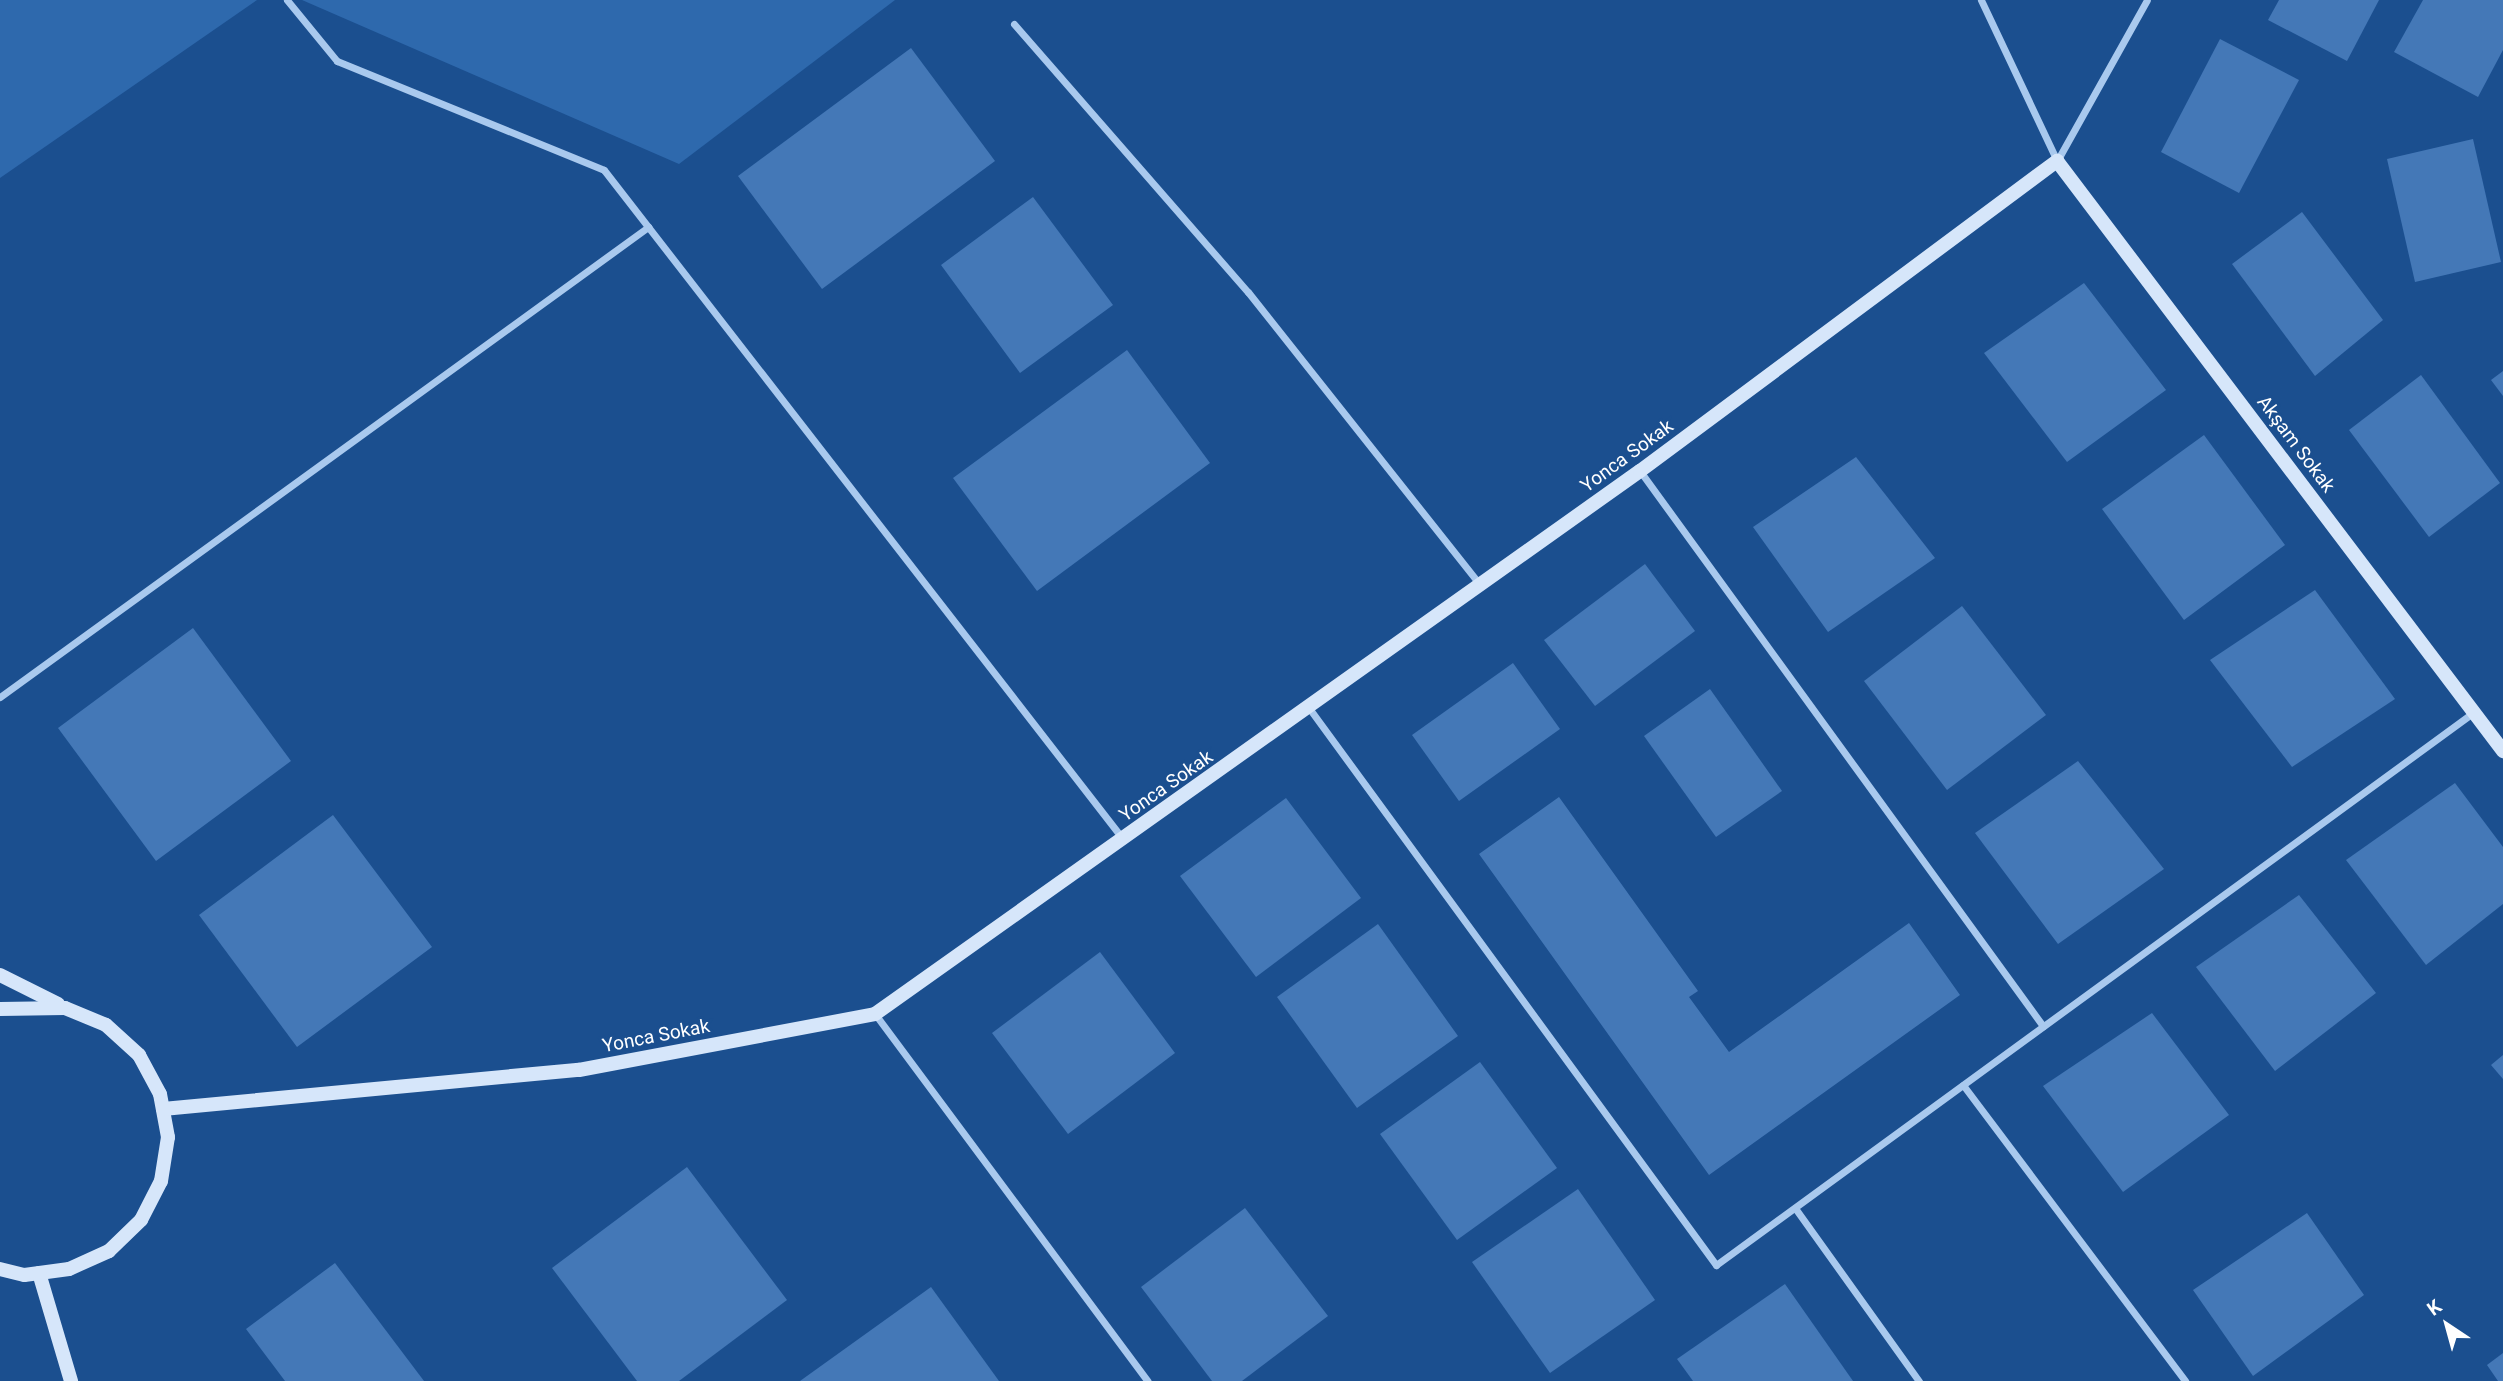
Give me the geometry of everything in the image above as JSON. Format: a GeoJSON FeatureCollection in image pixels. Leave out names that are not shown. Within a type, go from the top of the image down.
{"type":"FeatureCollection","features":[{"type":"Feature","properties":{"kind":"street"},"geometry":{"type":"LineString","coordinates":[[287,0],[337,61],[604,170],[1123,840]]}},
{"type":"Feature","properties":{"kind":"street"},"geometry":{"type":"LineString","coordinates":[[1981,0],[2057,161]]}},
{"type":"Feature","properties":{"kind":"street"},"geometry":{"type":"LineString","coordinates":[[2057,161],[2147,0]]}},
{"type":"Feature","properties":{"kind":"street"},"geometry":{"type":"LineString","coordinates":[[1014,24],[1248,292],[1481,586]]}},
{"type":"Feature","properties":{"kind":"street","name":"Yonca Sokak"},"geometry":{"type":"LineString","coordinates":[[163,1109],[579,1070],[875,1014],[1481,586],[2057,161]]}},
{"type":"Feature","properties":{"kind":"street","name":"Akşam Sokak"},"geometry":{"type":"LineString","coordinates":[[2057,161],[2503,751]]}},
{"type":"Feature","properties":{"kind":"street"},"geometry":{"type":"LineString","coordinates":[[0,697],[648,227]]}},
{"type":"Feature","properties":{"kind":"street"},"geometry":{"type":"LineString","coordinates":[[1640,471],[2043,1026]]}},
{"type":"Feature","properties":{"kind":"street"},"geometry":{"type":"LineString","coordinates":[[1309,708],[1716,1265],[2474,712]]}},
{"type":"Feature","properties":{"kind":"street"},"geometry":{"type":"LineString","coordinates":[[0,975],[106,1026],[139,1055],[163,1109],[168,1137],[161,1181],[141,1220],[109,1251],[69,1269],[39,1273],[0,1269]]}},
{"type":"Feature","properties":{"kind":"street"},"geometry":{"type":"LineString","coordinates":[[0,1009],[65,1008]]}},
{"type":"Feature","properties":{"kind":"street"},"geometry":{"type":"LineString","coordinates":[[875,1014],[1148,1381]]}},
{"type":"Feature","properties":{"kind":"street"},"geometry":{"type":"LineString","coordinates":[[1963,1085],[2185,1381]]}},
{"type":"Feature","properties":{"kind":"street"},"geometry":{"type":"LineString","coordinates":[[1795,1208],[1919,1381]]}},
{"type":"Feature","properties":{"kind":"street"},"geometry":{"type":"LineString","coordinates":[[39,1273],[71,1381]]}},
{"type":"Feature","properties":{"kind":"shaded area"},"geometry":{"type":"Polygon","coordinates":[[[0,0],[257,0],[0,178],[0,0]]]}},
{"type":"Feature","properties":{"kind":"shaded area"},"geometry":{"type":"Polygon","coordinates":[[[302,0],[895,0],[679,164],[302,0]]]}},
{"type":"Feature","properties":{"kind":"building"},"geometry":{"type":"Polygon","coordinates":[[[2279,0],[2379,0],[2347,61],[2268,20],[2279,0]]]}},
{"type":"Feature","properties":{"kind":"building"},"geometry":{"type":"Polygon","coordinates":[[[2423,0],[2503,0],[2503,50],[2478,97],[2394,52],[2423,0]]]}},
{"type":"Feature","properties":{"kind":"building"},"geometry":{"type":"Polygon","coordinates":[[[2220,39],[2299,80],[2239,193],[2161,152],[2220,39]]]}},
{"type":"Feature","properties":{"kind":"building"},"geometry":{"type":"Polygon","coordinates":[[[911,48],[995,161],[822,289],[738,176],[911,48]]]}},
{"type":"Feature","properties":{"kind":"building"},"geometry":{"type":"Polygon","coordinates":[[[2473,139],[2501,262],[2415,282],[2387,159],[2473,139]]]}},
{"type":"Feature","properties":{"kind":"building"},"geometry":{"type":"Polygon","coordinates":[[[1033,197],[1113,305],[1020,373],[941,265],[1033,197]]]}},
{"type":"Feature","properties":{"kind":"building"},"geometry":{"type":"Polygon","coordinates":[[[2302,212],[2383,320],[2315,376],[2232,264],[2302,212]]]}},
{"type":"Feature","properties":{"kind":"building"},"geometry":{"type":"Polygon","coordinates":[[[2084,283],[2166,390],[2067,462],[1984,353],[2084,283]]]}},
{"type":"Feature","properties":{"kind":"building"},"geometry":{"type":"Polygon","coordinates":[[[1127,350],[1210,463],[1037,591],[953,478],[1127,350]]]}},
{"type":"Feature","properties":{"kind":"building"},"geometry":{"type":"Polygon","coordinates":[[[2503,371],[2503,396],[2491,380],[2503,371]]]}},
{"type":"Feature","properties":{"kind":"building"},"geometry":{"type":"Polygon","coordinates":[[[2421,375],[2500,483],[2429,537],[2349,430],[2421,375]]]}},
{"type":"Feature","properties":{"kind":"building"},"geometry":{"type":"Polygon","coordinates":[[[2204,435],[2285,545],[2184,620],[2102,509],[2204,435]]]}},
{"type":"Feature","properties":{"kind":"building"},"geometry":{"type":"Polygon","coordinates":[[[1856,457],[1935,558],[1828,632],[1753,527],[1856,457]]]}},
{"type":"Feature","properties":{"kind":"building"},"geometry":{"type":"Polygon","coordinates":[[[1645,564],[1695,631],[1595,706],[1544,640],[1645,564]]]}},
{"type":"Feature","properties":{"kind":"building"},"geometry":{"type":"Polygon","coordinates":[[[2315,590],[2395,699],[2292,767],[2210,660],[2315,590]]]}},
{"type":"Feature","properties":{"kind":"building"},"geometry":{"type":"Polygon","coordinates":[[[1962,606],[2046,715],[1947,790],[1864,681],[1962,606]]]}},
{"type":"Feature","properties":{"kind":"building"},"geometry":{"type":"Polygon","coordinates":[[[193,628],[291,761],[156,861],[58,728],[193,628]]]}},
{"type":"Feature","properties":{"kind":"building"},"geometry":{"type":"Polygon","coordinates":[[[1513,663],[1560,729],[1459,801],[1412,735],[1513,663]]]}},
{"type":"Feature","properties":{"kind":"building"},"geometry":{"type":"Polygon","coordinates":[[[1710,689],[1782,791],[1716,837],[1644,736],[1710,689]]]}},
{"type":"Feature","properties":{"kind":"building"},"geometry":{"type":"Polygon","coordinates":[[[2078,761],[2164,869],[2058,944],[1975,833],[2078,761]]]}},
{"type":"Feature","properties":{"kind":"building"},"geometry":{"type":"Polygon","coordinates":[[[2455,783],[2503,847],[2503,904],[2426,965],[2346,860],[2455,783]]]}},
{"type":"Feature","properties":{"kind":"building"},"geometry":{"type":"Polygon","coordinates":[[[1559,797],[1698,991],[1689,997],[1729,1052],[1909,923],[1960,995],[1709,1175],[1479,854],[1559,797]]]}},
{"type":"Feature","properties":{"kind":"building"},"geometry":{"type":"Polygon","coordinates":[[[1286,798],[1361,898],[1256,977],[1180,876],[1286,798]]]}},
{"type":"Feature","properties":{"kind":"building"},"geometry":{"type":"Polygon","coordinates":[[[333,815],[432,947],[297,1047],[199,915],[333,815]]]}},
{"type":"Feature","properties":{"kind":"building"},"geometry":{"type":"Polygon","coordinates":[[[2299,895],[2376,993],[2275,1071],[2196,967],[2299,895]]]}},
{"type":"Feature","properties":{"kind":"building"},"geometry":{"type":"Polygon","coordinates":[[[1378,924],[1458,1036],[1357,1108],[1277,997],[1378,924]]]}},
{"type":"Feature","properties":{"kind":"building"},"geometry":{"type":"Polygon","coordinates":[[[1100,952],[1175,1053],[1068,1134],[992,1033],[1100,952]]]}},
{"type":"Feature","properties":{"kind":"building"},"geometry":{"type":"Polygon","coordinates":[[[2152,1013],[2229,1115],[2123,1192],[2043,1086],[2152,1013]]]}},
{"type":"Feature","properties":{"kind":"building"},"geometry":{"type":"Polygon","coordinates":[[[2503,1055],[2503,1079],[2491,1065],[2503,1055]]]}},
{"type":"Feature","properties":{"kind":"building"},"geometry":{"type":"Polygon","coordinates":[[[1480,1062],[1557,1168],[1457,1240],[1380,1134],[1480,1062]]]}},
{"type":"Feature","properties":{"kind":"building"},"geometry":{"type":"Polygon","coordinates":[[[687,1167],[787,1300],[679,1381],[637,1381],[552,1268],[687,1167]]]}},
{"type":"Feature","properties":{"kind":"building"},"geometry":{"type":"Polygon","coordinates":[[[1578,1189],[1655,1300],[1550,1373],[1472,1262],[1578,1189]]]}},
{"type":"Feature","properties":{"kind":"building"},"geometry":{"type":"Polygon","coordinates":[[[1245,1208],[1328,1316],[1242,1381],[1212,1381],[1141,1287],[1245,1208]]]}},
{"type":"Feature","properties":{"kind":"building"},"geometry":{"type":"Polygon","coordinates":[[[2307,1213],[2364,1295],[2253,1376],[2193,1290],[2307,1213]]]}},
{"type":"Feature","properties":{"kind":"building"},"geometry":{"type":"Polygon","coordinates":[[[335,1263],[424,1381],[285,1381],[246,1329],[335,1263]]]}},
{"type":"Feature","properties":{"kind":"building"},"geometry":{"type":"Polygon","coordinates":[[[1785,1284],[1853,1381],[1693,1381],[1677,1359],[1785,1284]]]}},
{"type":"Feature","properties":{"kind":"building"},"geometry":{"type":"Polygon","coordinates":[[[931,1287],[999,1381],[800,1381],[931,1287]]]}},
{"type":"Feature","properties":{"kind":"building"},"geometry":{"type":"Polygon","coordinates":[[[2503,1353],[2503,1381],[2498,1381],[2487,1365],[2503,1353]]]}}]}
